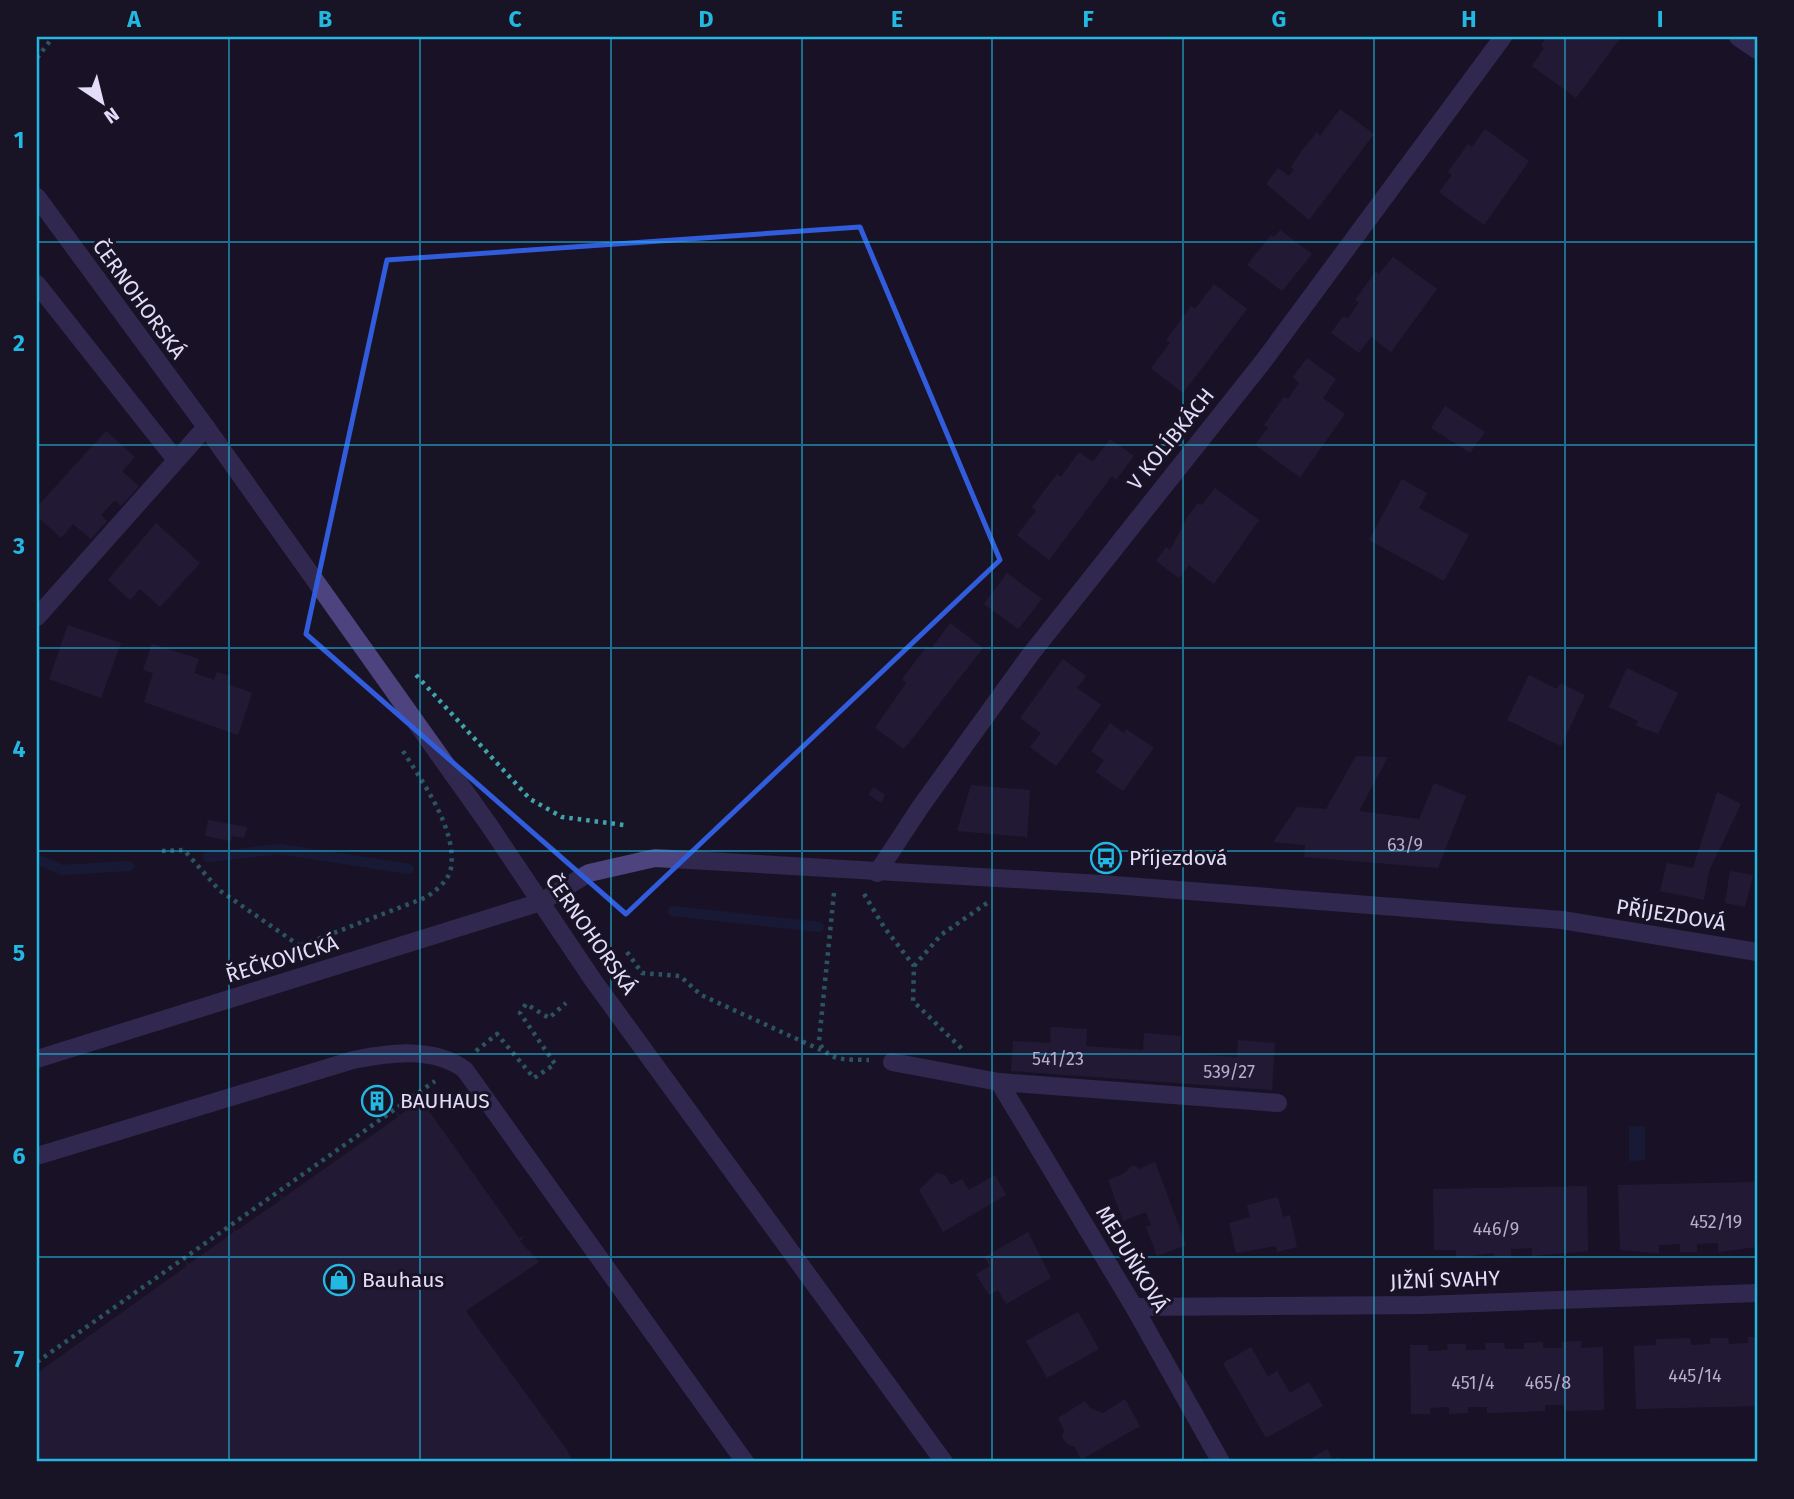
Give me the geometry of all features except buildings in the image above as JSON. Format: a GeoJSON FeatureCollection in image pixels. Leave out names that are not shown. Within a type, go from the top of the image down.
{"type":"FeatureCollection","features":[{"type":"Feature","properties":{"kind":"street","name":"V KOLÍBKÁCH"},"geometry":{"type":"LineString","coordinates":[[877,873],[1030,655],[1265,359],[1503,37]]}},
{"type":"Feature","properties":{"kind":"street"},"geometry":{"type":"LineString","coordinates":[[1738,37],[1757,50]]}},
{"type":"Feature","properties":{"kind":"street","name":"ČERNOHORSKÁ"},"geometry":{"type":"LineString","coordinates":[[37,197],[206,427],[489,825],[601,991],[944,1462]]}},
{"type":"Feature","properties":{"kind":"street"},"geometry":{"type":"LineString","coordinates":[[37,284],[176,460]]}},
{"type":"Feature","properties":{"kind":"street"},"geometry":{"type":"LineString","coordinates":[[37,617],[206,427]]}},
{"type":"Feature","properties":{"kind":"street","name":"PŘÍJEZDOVÁ"},"geometry":{"type":"LineString","coordinates":[[541,902],[589,873],[656,858],[1101,884],[1562,920],[1757,952]]}},
{"type":"Feature","properties":{"kind":"street","name":"ŘEČKOVICKÁ"},"geometry":{"type":"LineString","coordinates":[[37,1059],[541,902]]}},
{"type":"Feature","properties":{"kind":"street"},"geometry":{"type":"LineString","coordinates":[[37,1156],[353,1059],[421,1054],[443,1057],[458,1065],[745,1462]]}},
{"type":"Feature","properties":{"kind":"street"},"geometry":{"type":"LineString","coordinates":[[892,1062],[999,1082],[1278,1103]]}},
{"type":"Feature","properties":{"kind":"street","name":"MEDUŇKOVÁ"},"geometry":{"type":"LineString","coordinates":[[999,1082],[1135,1307],[1221,1462]]}},
{"type":"Feature","properties":{"kind":"street","name":"JIŽNÍ SVAHY"},"geometry":{"type":"LineString","coordinates":[[1135,1307],[1422,1305],[1757,1293]]}},
{"type":"Feature","properties":{"kind":"path"},"geometry":{"type":"LineString","coordinates":[[37,58],[53,37]]}},
{"type":"Feature","properties":{"kind":"path"},"geometry":{"type":"LineString","coordinates":[[415,674],[530,799],[562,817],[624,825]]}},
{"type":"Feature","properties":{"kind":"path"},"geometry":{"type":"LineString","coordinates":[[299,946],[427,897],[442,886],[451,869],[446,828],[398,744]]}},
{"type":"Feature","properties":{"kind":"path"},"geometry":{"type":"LineString","coordinates":[[162,851],[184,850],[219,890],[299,946]]}},
{"type":"Feature","properties":{"kind":"path"},"geometry":{"type":"LineString","coordinates":[[822,1050],[818,1041],[835,889]]}},
{"type":"Feature","properties":{"kind":"path"},"geometry":{"type":"LineString","coordinates":[[862,891],[884,927],[914,966],[914,1001],[954,1041]]}},
{"type":"Feature","properties":{"kind":"path"},"geometry":{"type":"LineString","coordinates":[[914,966],[941,934],[991,901]]}},
{"type":"Feature","properties":{"kind":"path"},"geometry":{"type":"LineString","coordinates":[[299,946],[300,977]]}},
{"type":"Feature","properties":{"kind":"path"},"geometry":{"type":"LineString","coordinates":[[627,952],[642,973],[680,976],[701,995],[822,1050],[831,1057],[892,1062]]}},
{"type":"Feature","properties":{"kind":"path"},"geometry":{"type":"LineString","coordinates":[[37,1362],[458,1065],[497,1034],[534,1078],[555,1064],[520,1013],[526,1004],[550,1018],[566,1003]]}},
{"type":"Feature","properties":{"kind":"highlighted area"},"geometry":{"type":"Polygon","coordinates":[[[860,227],[1000,560],[626,914],[306,634],[387,260],[860,227]]]}},
{"type":"Feature","properties":{"kind":"water"},"geometry":{"type":"Polygon","coordinates":[[[1645,1126],[1645,1160],[1629,1161],[1629,1127],[1645,1126]]]}},
{"type":"Feature","properties":{"kind":"waterway"},"geometry":{"type":"LineString","coordinates":[[208,857],[280,849],[409,869]]}},
{"type":"Feature","properties":{"kind":"waterway"},"geometry":{"type":"LineString","coordinates":[[37,859],[62,870],[129,866]]}},
{"type":"Feature","properties":{"kind":"waterway"},"geometry":{"type":"LineString","coordinates":[[673,911],[819,927]]}},
{"type":"Feature","properties":{"kind":"place","name":"Příjezdová"},"geometry":{"type":"Point","coordinates":[1106,858]}},
{"type":"Feature","properties":{"kind":"place","name":"BAUHAUS"},"geometry":{"type":"Point","coordinates":[377,1101]}},
{"type":"Feature","properties":{"kind":"place","name":"Bauhaus"},"geometry":{"type":"Point","coordinates":[339,1280]}}]}
